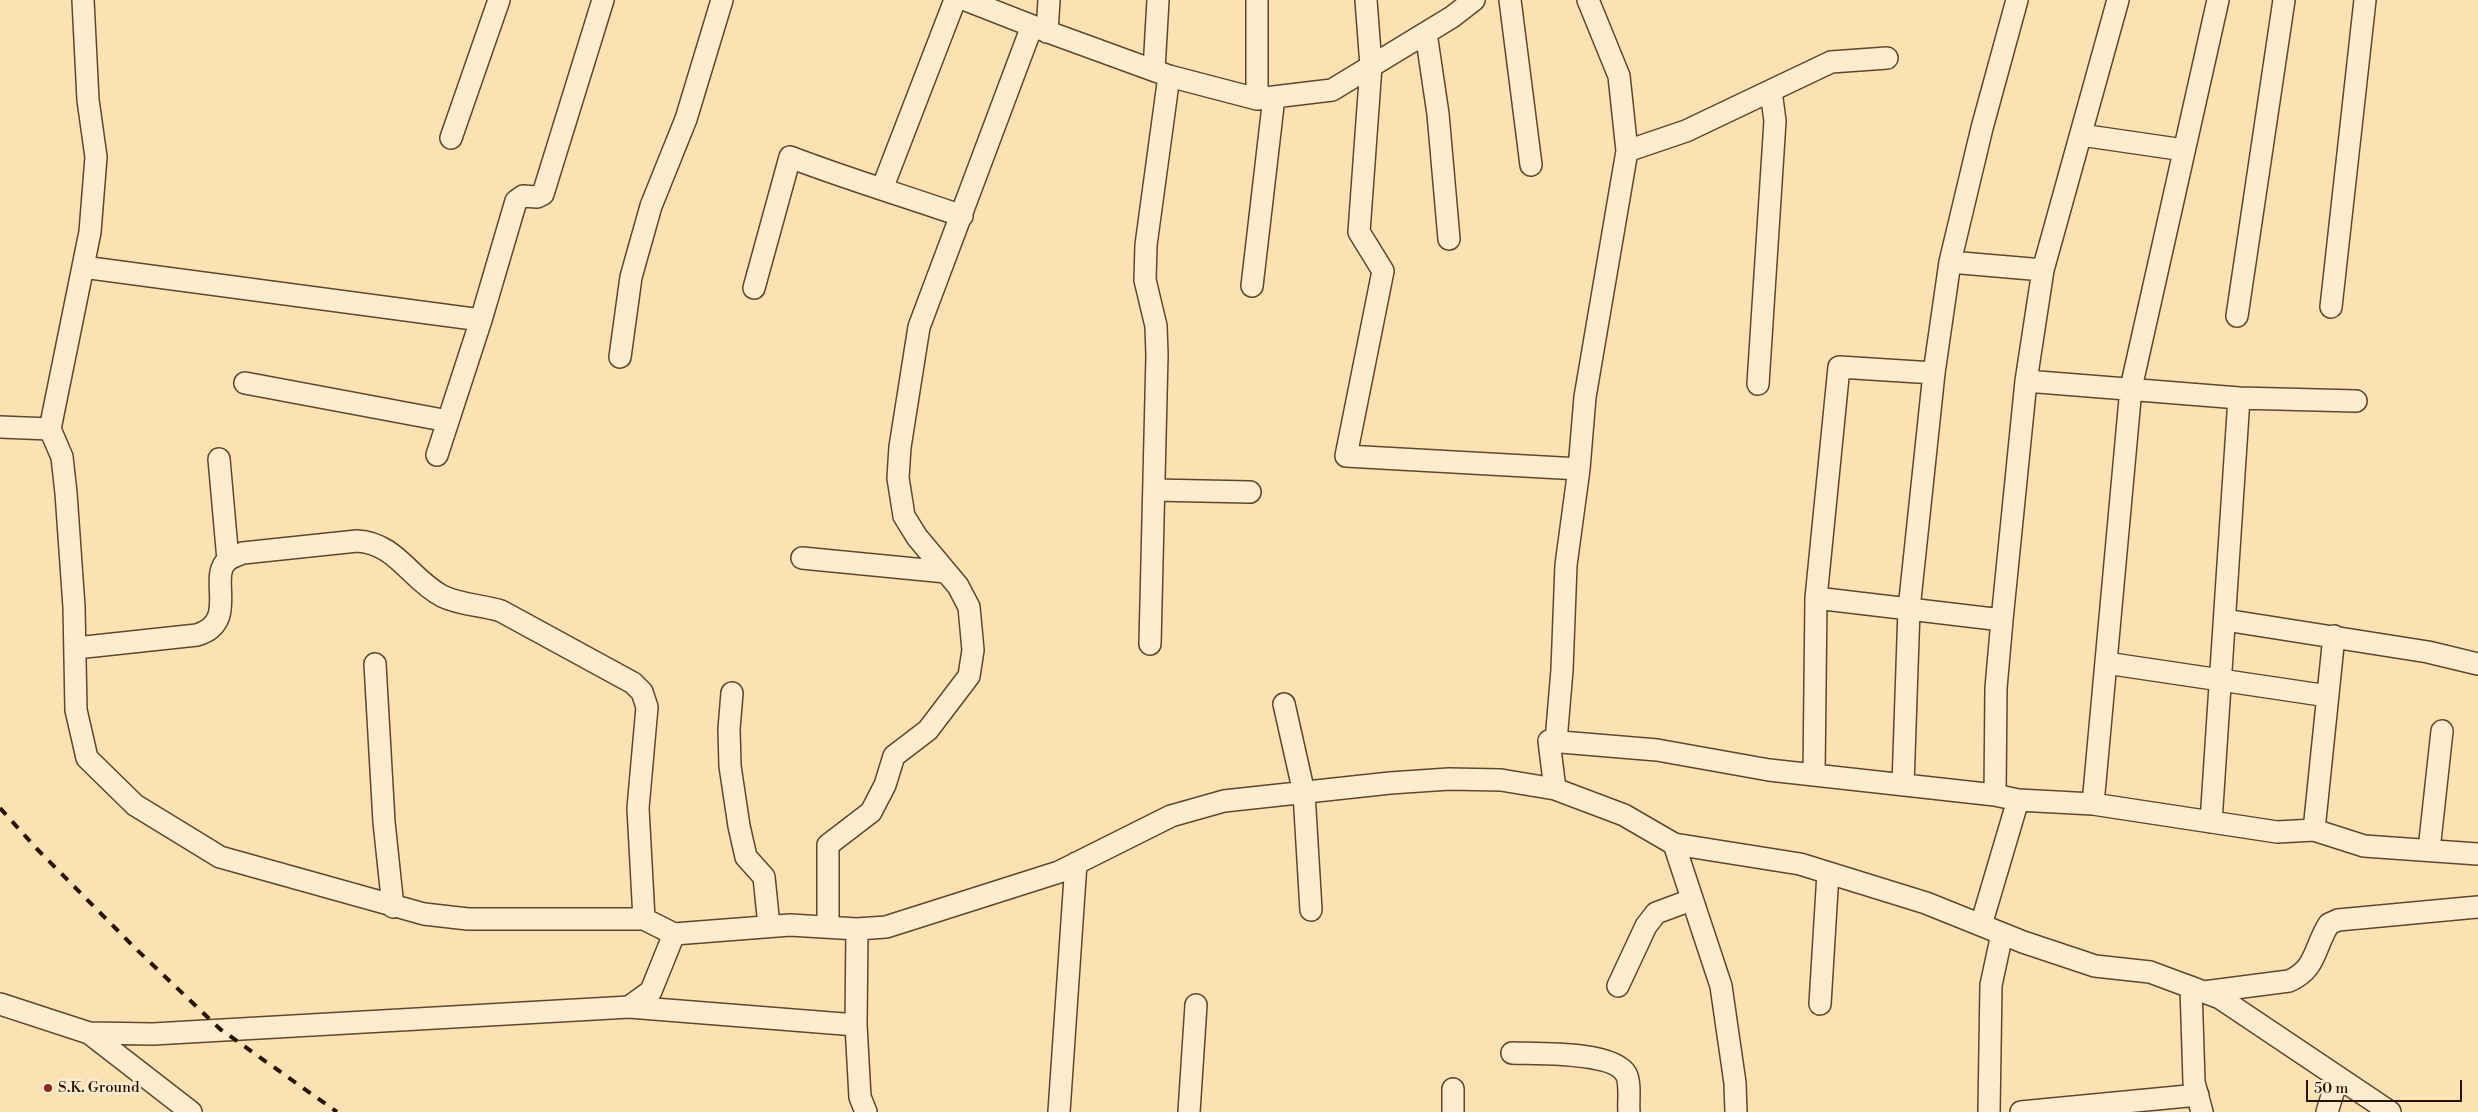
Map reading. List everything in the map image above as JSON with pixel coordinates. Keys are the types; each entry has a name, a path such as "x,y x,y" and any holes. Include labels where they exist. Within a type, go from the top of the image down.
{"street":[{"path":"83,0 88,100 96,157 90,232 50,429 62,457 66,493 76,648 76,710 87,758 135,805 220,857 424,914 468,919 644,919 674,934 769,926 857,929 886,927 1059,872 1171,816 1224,801 1449,778 1502,780 1555,789 1624,815 1674,844 1800,864 1926,903 2002,934 2095,966 2150,972 2220,998 2390,1112"},
{"path":"452,138 499,0"},
{"path":"437,455 481,320 516,201 524,196 537,197 543,194 603,0"},
{"path":"620,357 633,268 651,206 686,120 722,0"},
{"path":"882,189 955,0"},
{"path":"966,0 1039,29 1162,73 1265,98 1332,90 1452,17 1474,0"},
{"path":"828,927 828,845 871,812 885,784 894,756 928,730 969,676 974,650 969,607 958,586 917,537 904,516 898,478 900,447 919,327 1049,0"},
{"path":"1150,644 1157,355 1156,326 1145,280 1146,245 1162,73 1158,0"},
{"path":"1252,286 1265,98 1256,0"},
{"path":"1366,0 1372,66 1359,232 1383,271 1346,456 1579,469"},
{"path":"1510,0 1532,165"},
{"path":"1556,741 1562,670 1566,565 1579,469 1585,397 1627,151 1619,76 1588,0"},
{"path":"1904,785 1909,609 1934,372 1950,262 1982,128 2017,0"},
{"path":"1995,795 1996,688 2002,620 2026,381 2043,270 2118,0"},
{"path":"2093,804 2130,388 2218,0"},
{"path":"2237,316 2284,0"},
{"path":"2331,307 2365,0"},
{"path":"1426,33 1438,114 1449,239"},
{"path":"1627,151 1686,131 1831,62 1887,58"},
{"path":"1758,384 1775,121 1771,91"},
{"path":"2080,135 2184,150"},
{"path":"754,288 790,157 855,182 882,189 962,216"},
{"path":"1950,262 2043,270"},
{"path":"83,267 481,320"},
{"path":"1814,775 1816,598 1839,367 1934,372"},
{"path":"2026,381 2239,398 2356,401"},
{"path":"245,383 448,421"},
{"path":"2211,822 2239,398"},
{"path":"0,427 50,429"},
{"path":"76,648 197,635 209,632 218,622 223,569 228,560 219,459"},
{"path":"1154,490 1250,492"},
{"path":"228,560 243,553 356,541 371,542 385,548 440,595 452,601 488,606 502,611 633,683 642,692 648,706 638,808 644,919"},
{"path":"802,558 946,572"},
{"path":"1816,598 2002,620"},
{"path":"2225,620 2428,652 2478,664"},
{"path":"2314,830 2334,636"},
{"path":"375,664 384,822 393,906"},
{"path":"2106,664 2328,696"},
{"path":"732,693 729,729 730,766 738,817 746,857 764,877 769,926"},
{"path":"1284,704 1304,793 1311,910"},
{"path":"2429,850 2442,731"},
{"path":"1555,789 1549,741 1657,750 1770,770 1995,795 2018,800 2093,804 2277,832 2314,830 2364,846 2478,854"},
{"path":"1981,925 2018,800"},
{"path":"1674,844 1721,986 1735,1083 1736,1112"},
{"path":"1058,1112 1076,863"},
{"path":"1820,1004 1828,873"},
{"path":"1618,986 1646,926 1656,913 1692,900"},
{"path":"2197,990 2289,981 2298,977 2306,972 2329,924 2338,920 2478,908"},
{"path":"857,929 856,1025 860,1097 866,1112"},
{"path":"629,1007 651,991 674,934"},
{"path":"1989,1112 1992,985 2002,934"},
{"path":"2021,1112 2200,1104 2194,1082 2197,990"},
{"path":"0,1004 89,1034 153,1034 629,1007 856,1025"},
{"path":"1188,1112 1196,1005"},
{"path":"89,1034 191,1112"},
{"path":"1512,1053 1577,1056 1603,1060 1621,1067 1628,1076 1629,1112"},
{"path":"2327,1112 2338,1077"},
{"path":"1453,1089 1453,1112"}],"railway":[{"path":"0,808 37,849 135,948 220,1029 337,1112"}],"place":[{"name":"S.K. Ground","path":"48,1088"}]}
